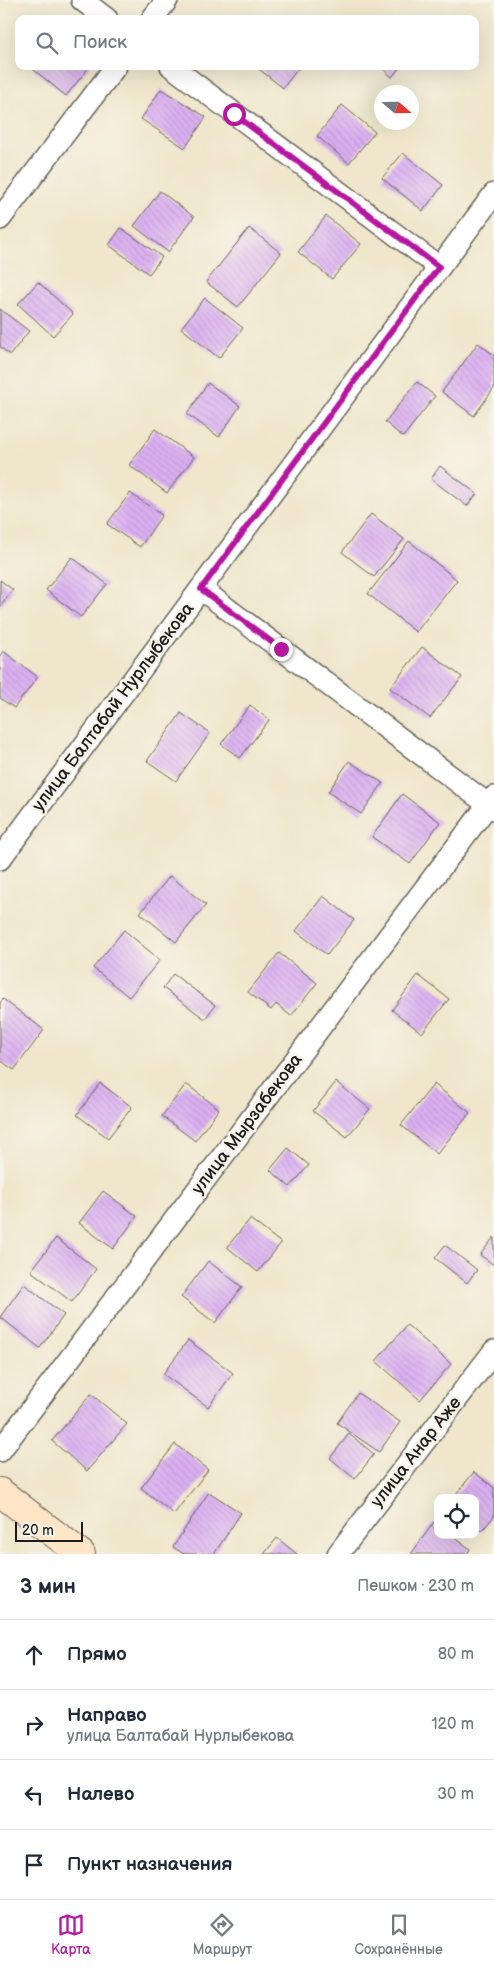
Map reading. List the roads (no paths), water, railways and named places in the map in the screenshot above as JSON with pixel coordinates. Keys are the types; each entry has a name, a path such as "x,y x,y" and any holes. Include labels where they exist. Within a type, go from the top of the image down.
{"main road":[{"path":"0,1492 81,1554"}],"street":[{"path":"82,0 102,15"},
{"path":"155,15 167,0"},
{"path":"0,219 113,70"},
{"path":"176,70 439,267"},
{"name":"улица Балтабай Нурлыбекова","path":"0,859 494,194"},
{"path":"201,589 492,803"},
{"name":"улица Мырзабекова","path":"0,1451 492,803"},
{"name":"улица Анар Аже","path":"338,1554 494,1351"}]}
